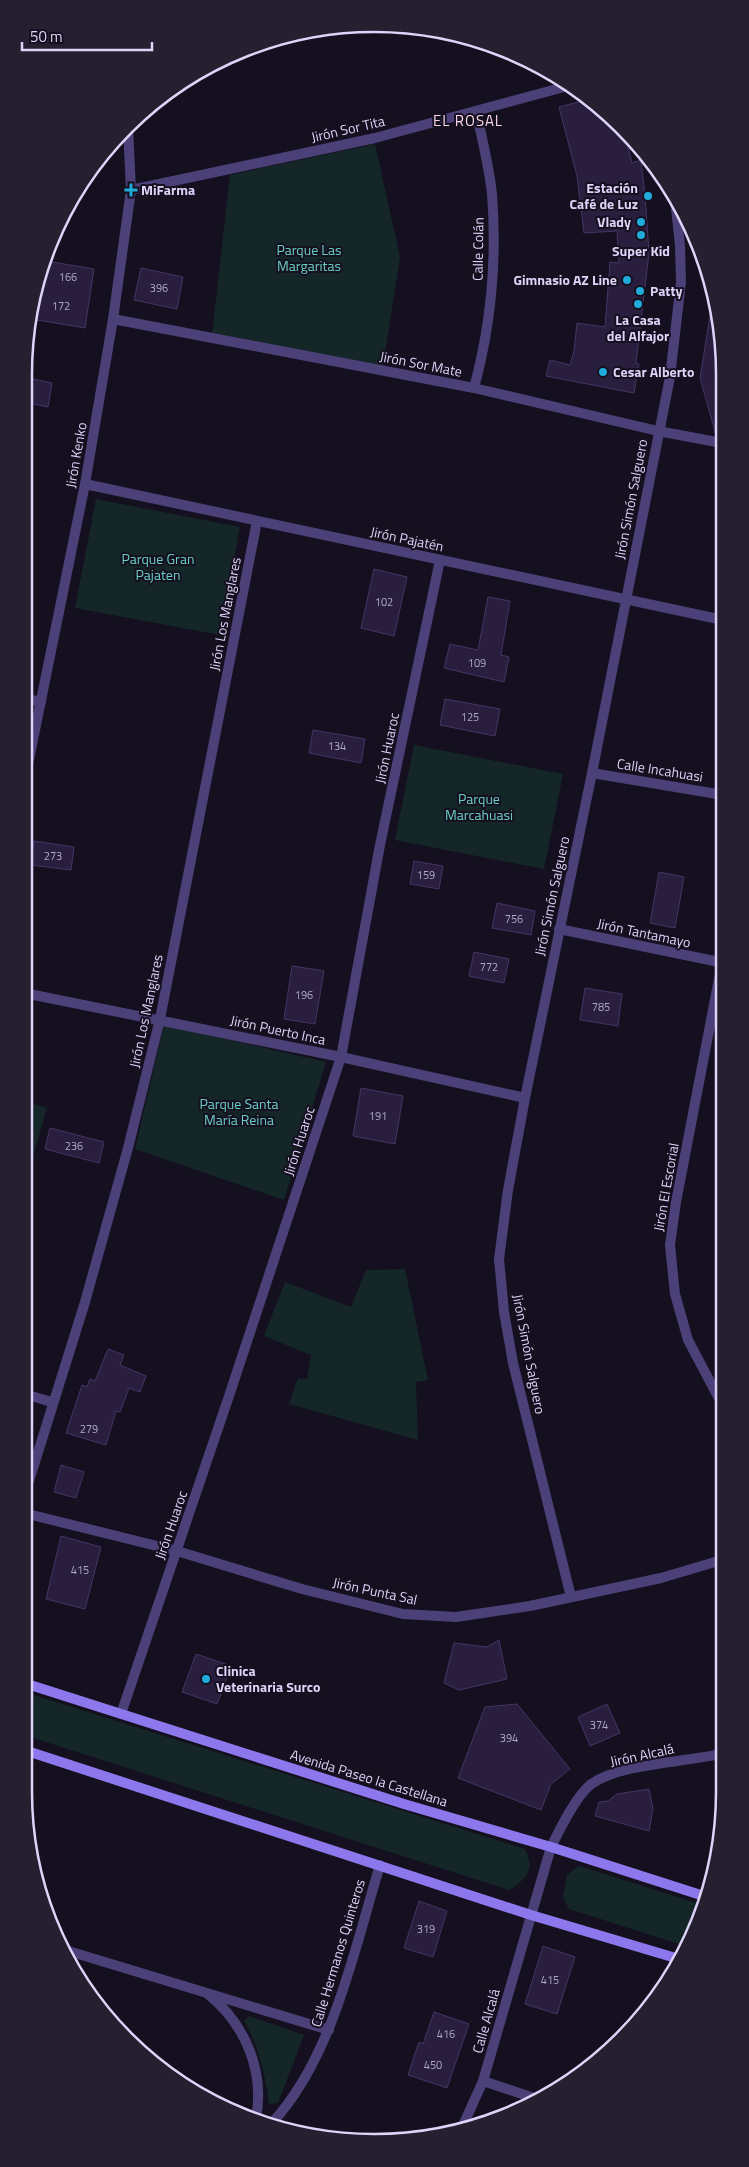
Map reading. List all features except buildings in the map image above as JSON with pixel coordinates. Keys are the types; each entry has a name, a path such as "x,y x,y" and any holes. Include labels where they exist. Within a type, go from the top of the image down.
{"main road":[{"name":"Avenida Paseo la Castellana","path":"32,1686 404,1804 551,1847 700,1895"},
{"path":"32,1753 531,1915 674,1958"}],"street":[{"name":"Jirón Sor Tita","path":"131,190 375,138 561,88"},
{"name":"Calle Colán","path":"474,388 486,334 494,252 492,192 476,111"},
{"name":"Jirón Kenko","path":"32,745 85,484 113,319 131,190 128,138"},
{"name":"Jirón Simón Salguero","path":"571,1597 513,1363 504,1312 499,1259 508,1190 525,1098 592,773 670,377 681,282 677,215"},
{"name":"Jirón Sor Mate","path":"113,319 474,388 658,431 716,442"},
{"name":"Jirón Pajatén","path":"85,484 716,619"},
{"name":"Jirón Los Manglares","path":"32,1470 85,1302 128,1148 160,1019 258,521"},
{"name":"Jirón Huaroc","path":"121,1714 341,1057 380,845 440,560"},
{"path":"32,700 41,702"},
{"name":"Calle Incahuasi","path":"592,773 716,794"},
{"name":"Jirón Tantamayo","path":"559,929 716,962"},
{"name":"Jirón El Escorial","path":"716,994 676,1202 670,1245 675,1294 688,1340 716,1393"},
{"name":"Jirón Puerto Inca","path":"32,995 160,1019 525,1098"},
{"path":"32,1396 52,1402"},
{"name":"Jirón Punta Sal","path":"32,1515 177,1551 302,1589 403,1614 456,1617 530,1606 661,1578 716,1562"},
{"name":"Jirón Alcalá","path":"531,1915 551,1847 569,1812 590,1786 612,1774 716,1755"},
{"name":"Calle Hermanos Quinteros","path":"275,2119 284,2109 310,2067 329,2030 380,1865"},
{"name":"Calle Alcalá","path":"464,2123 483,2081 531,1915"},
{"path":"72,1952 329,2030"},
{"path":"204,1991 226,2012 247,2043 255,2070 258,2102 257,2113"},
{"path":"483,2081 530,2097"}],"green space":[{"name":"Parque Las Margaritas","path":"375,144 400,257 383,366 212,335 230,175"},
{"name":"Parque Gran Pajaten","path":"96,499 240,527 220,635 75,608"},
{"name":"Parque Marcahuasi","path":"414,745 563,774 544,869 395,840"},
{"name":"Parque Santa María Reina","path":"164,1025 326,1062 284,1200 135,1149"},
{"path":"32,1103 47,1108 32,1160"},
{"path":"405,1269 428,1380 416,1382 418,1440 289,1404 298,1378 307,1379 311,1355 264,1336 285,1282 351,1307 366,1270"},
{"path":"32,1695 525,1849 529,1862 528,1873 509,1890 32,1738"},
{"path":"579,1866 698,1903 681,1945 569,1909 563,1897 567,1875"},
{"path":"249,2016 304,2035 278,2103 269,2104 261,2061 244,2021"}],"place":[{"name":"MiFarma","path":"131,190"},
{"name":"Estación Café de Luz","path":"648,196"},
{"name":"Vlady","path":"641,222"},
{"name":"Super Kid","path":"641,235"},
{"name":"Gimnasio AZ Line","path":"627,280"},
{"name":"Patty","path":"640,291"},
{"name":"La Casa del Alfajor","path":"638,304"},
{"name":"Cesar Alberto","path":"603,372"},
{"name":"Clinica Veterinaria Surco","path":"206,1679"}],"district":[{"name":"EL ROSAL","path":"468,121"}]}
